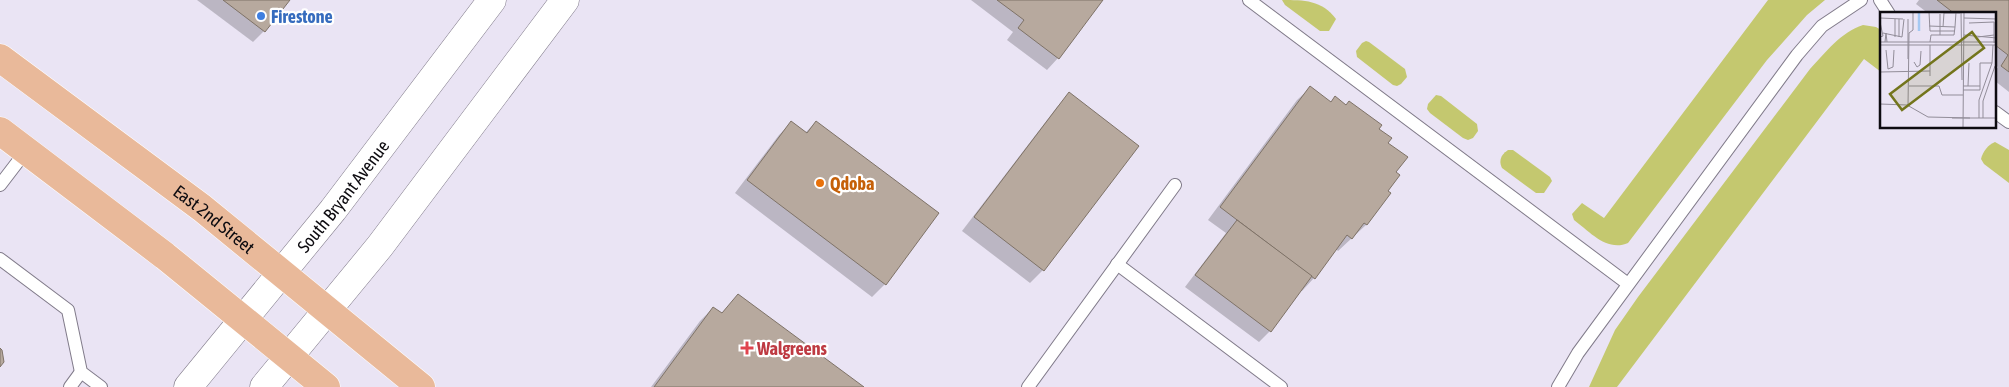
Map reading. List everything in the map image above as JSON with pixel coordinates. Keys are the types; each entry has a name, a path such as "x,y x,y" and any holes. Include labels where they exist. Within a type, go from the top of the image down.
{"main road":[{"name":"South Bryant Avenue","path":"188,387 333,210 492,0"},
{"path":"264,387 386,238 565,0"},
{"name":"East 2nd Street","path":"0,58 202,208 421,387"},
{"path":"0,131 165,256 326,387"}],"lane":[{"path":"1250,0 1628,284"},
{"path":"1558,387 1578,353 1797,55 1822,26 1861,0"},
{"path":"1880,0 1888,12"},
{"path":"1996,113 2009,122"},
{"path":"0,185 26,151"},
{"path":"1028,387 1175,185"},
{"path":"0,259 68,310 81,372 101,387"},
{"path":"1117,264 1281,387"},
{"path":"70,387 81,372"}],"green space":[{"path":"1282,0 1312,2 1325,8 1336,19 1329,31 1320,31 1285,5"},
{"path":"1768,0 1825,0 1807,15 1767,60 1628,243 1613,245 1606,243 1574,220 1572,214 1582,203 1604,218"},
{"path":"1863,25 1880,29 1880,71 1864,59 1617,387 1589,387 1615,330 1638,297 1810,69 1828,49 1855,28"},
{"path":"1366,41 1405,69 1407,77 1401,84 1393,85 1357,57 1356,51"},
{"path":"1436,95 1441,96 1477,124 1478,131 1473,138 1468,140 1463,138 1430,113 1427,109 1428,104"},
{"path":"1995,142 2009,150 2009,183 1984,164 1981,159 1986,149"},
{"path":"1508,150 1513,150 1550,177 1552,181 1544,193 1536,193 1502,168 1501,158"}],"building":[{"name":"Firestone","path":"223,0 290,0 265,32"},
{"path":"997,0 1103,0 1059,59 1018,28 1024,20"},
{"path":"1937,0 2009,0 2009,72 2001,66 2008,55 1996,46 1996,12 1952,12"},
{"path":"1310,86 1331,102 1335,96 1346,105 1349,101 1382,125 1379,129 1392,138 1388,143 1408,157 1396,172 1400,175 1388,191 1391,193 1367,225 1364,223 1352,239 1347,235 1315,279 1220,207"},
{"path":"1069,92 1139,146 1044,271 974,217"},
{"path":"791,121 807,133 816,121 939,213 886,285 747,180"},
{"path":"1237,220 1312,276 1271,332 1195,275"},
{"name":"Walgreens","path":"738,294 864,387 654,387 713,307 722,313"},
{"path":"0,348 4,362 0,367"}],"place":[{"name":"Firestone","path":"261,16"},
{"name":"Qdoba","path":"820,183"},
{"name":"Walgreens","path":"747,348"}]}
